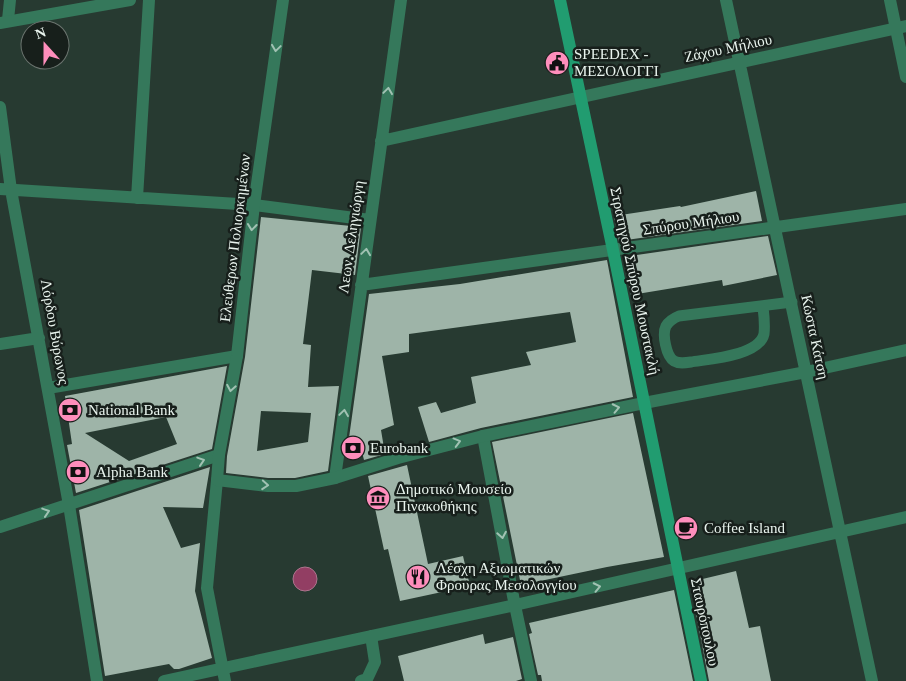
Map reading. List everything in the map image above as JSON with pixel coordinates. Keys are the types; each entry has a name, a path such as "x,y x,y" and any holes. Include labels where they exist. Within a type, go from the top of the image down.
{"main road":[{"name":"Στρατηγού Σπύρου Μουστακλή","path":"560,0 678,570"},
{"name":"Σταυρόπουλου","path":"678,570 701,681"}],"street":[{"path":"10,0 4,22 130,0"},
{"path":"137,198 149,0"},
{"name":"Ελεύθερων Πολιορκημένων","path":"225,681 207,588 219,455 237,356 254,205 283,0"},
{"name":"Λεων. Δεληγιώργη","path":"335,478 401,0"},
{"name":"Κώστα Κάτση","path":"726,0 872,681"},
{"path":"890,0 901,27 906,77"},
{"name":"Ζάχου Μήλιου","path":"381,141 901,27"},
{"name":"Λόρδου Βύρωνος","path":"0,107 6,190 39,338 69,505 97,681"},
{"path":"6,190 254,205 370,220"},
{"name":"Σπύρου Μήλιου","path":"361,285 906,209"},
{"path":"0,344 39,338"},
{"path":"217,480 268,486 296,486 335,478 398,458 483,436 644,402 806,372 906,350"},
{"path":"48,388 237,356"},
{"path":"483,436 531,681"},
{"path":"0,527 219,455"},
{"path":"164,681 678,570 906,517"},
{"path":"361,681 367,679 375,662 371,636"}],"lane":[{"path":"763,306 764,335 760,343 754,348 744,352 682,363 674,361 670,357 664,335 666,327 679,316 792,302"}],"shaded area":[{"path":"305,567 314,570 317,579 314,588 305,591 296,588 293,579 296,570"}],"building":[{"path":"756,191 762,221 619,241 614,216 681,207"},
{"path":"261,217 361,227 355,275 312,270 303,344 311,345 308,387 339,386 328,471 295,478 268,478 226,473 227,456 245,357","holes":["261,411 311,413 308,442 257,451"]},
{"path":"768,236 777,275 723,286 722,280 631,295 623,257"},
{"path":"607,260 633,397 481,428 429,442 418,407 436,402 441,413 476,403 471,377 531,365 526,352 576,342 570,312 409,334 409,352 382,356 394,425 381,430 385,454 364,460 363,456 348,445 369,294 460,284"},
{"path":"227,366 212,449 76,493 67,445 72,444 65,396","holes":["166,417 177,444 129,461 85,433"]},
{"path":"633,413 664,557 521,585 492,442"},
{"path":"407,465 428,564 463,556 470,586 400,601 388,549 384,550 368,476"},
{"path":"210,467 203,508 163,507 181,548 200,543 195,591 212,658 179,669 174,669 169,664 105,676 79,510"},
{"path":"736,571 749,628 760,626 771,681 709,681 690,582"},
{"path":"674,590 693,681 542,681 541,675 538,675 529,634 532,633 529,623"},
{"path":"483,634 485,644 513,637 522,679 516,681 404,681 398,656"}],"place":[{"name":"SPEEDEX - ΜΕΣΟΛΟΓΓΙ","path":"557,63"},
{"name":"National Bank","path":"70,410"},
{"name":"Eurobank","path":"353,448"},
{"name":"Alpha Bank","path":"78,472"},
{"name":"Δημοτικό Μουσείο Πινακοθήκης","path":"378,498"},
{"name":"Coffee Island","path":"686,528"},
{"name":"Λέσχη Αξιωματικών Φρουρας Μεσολογγίου","path":"418,577"}]}
